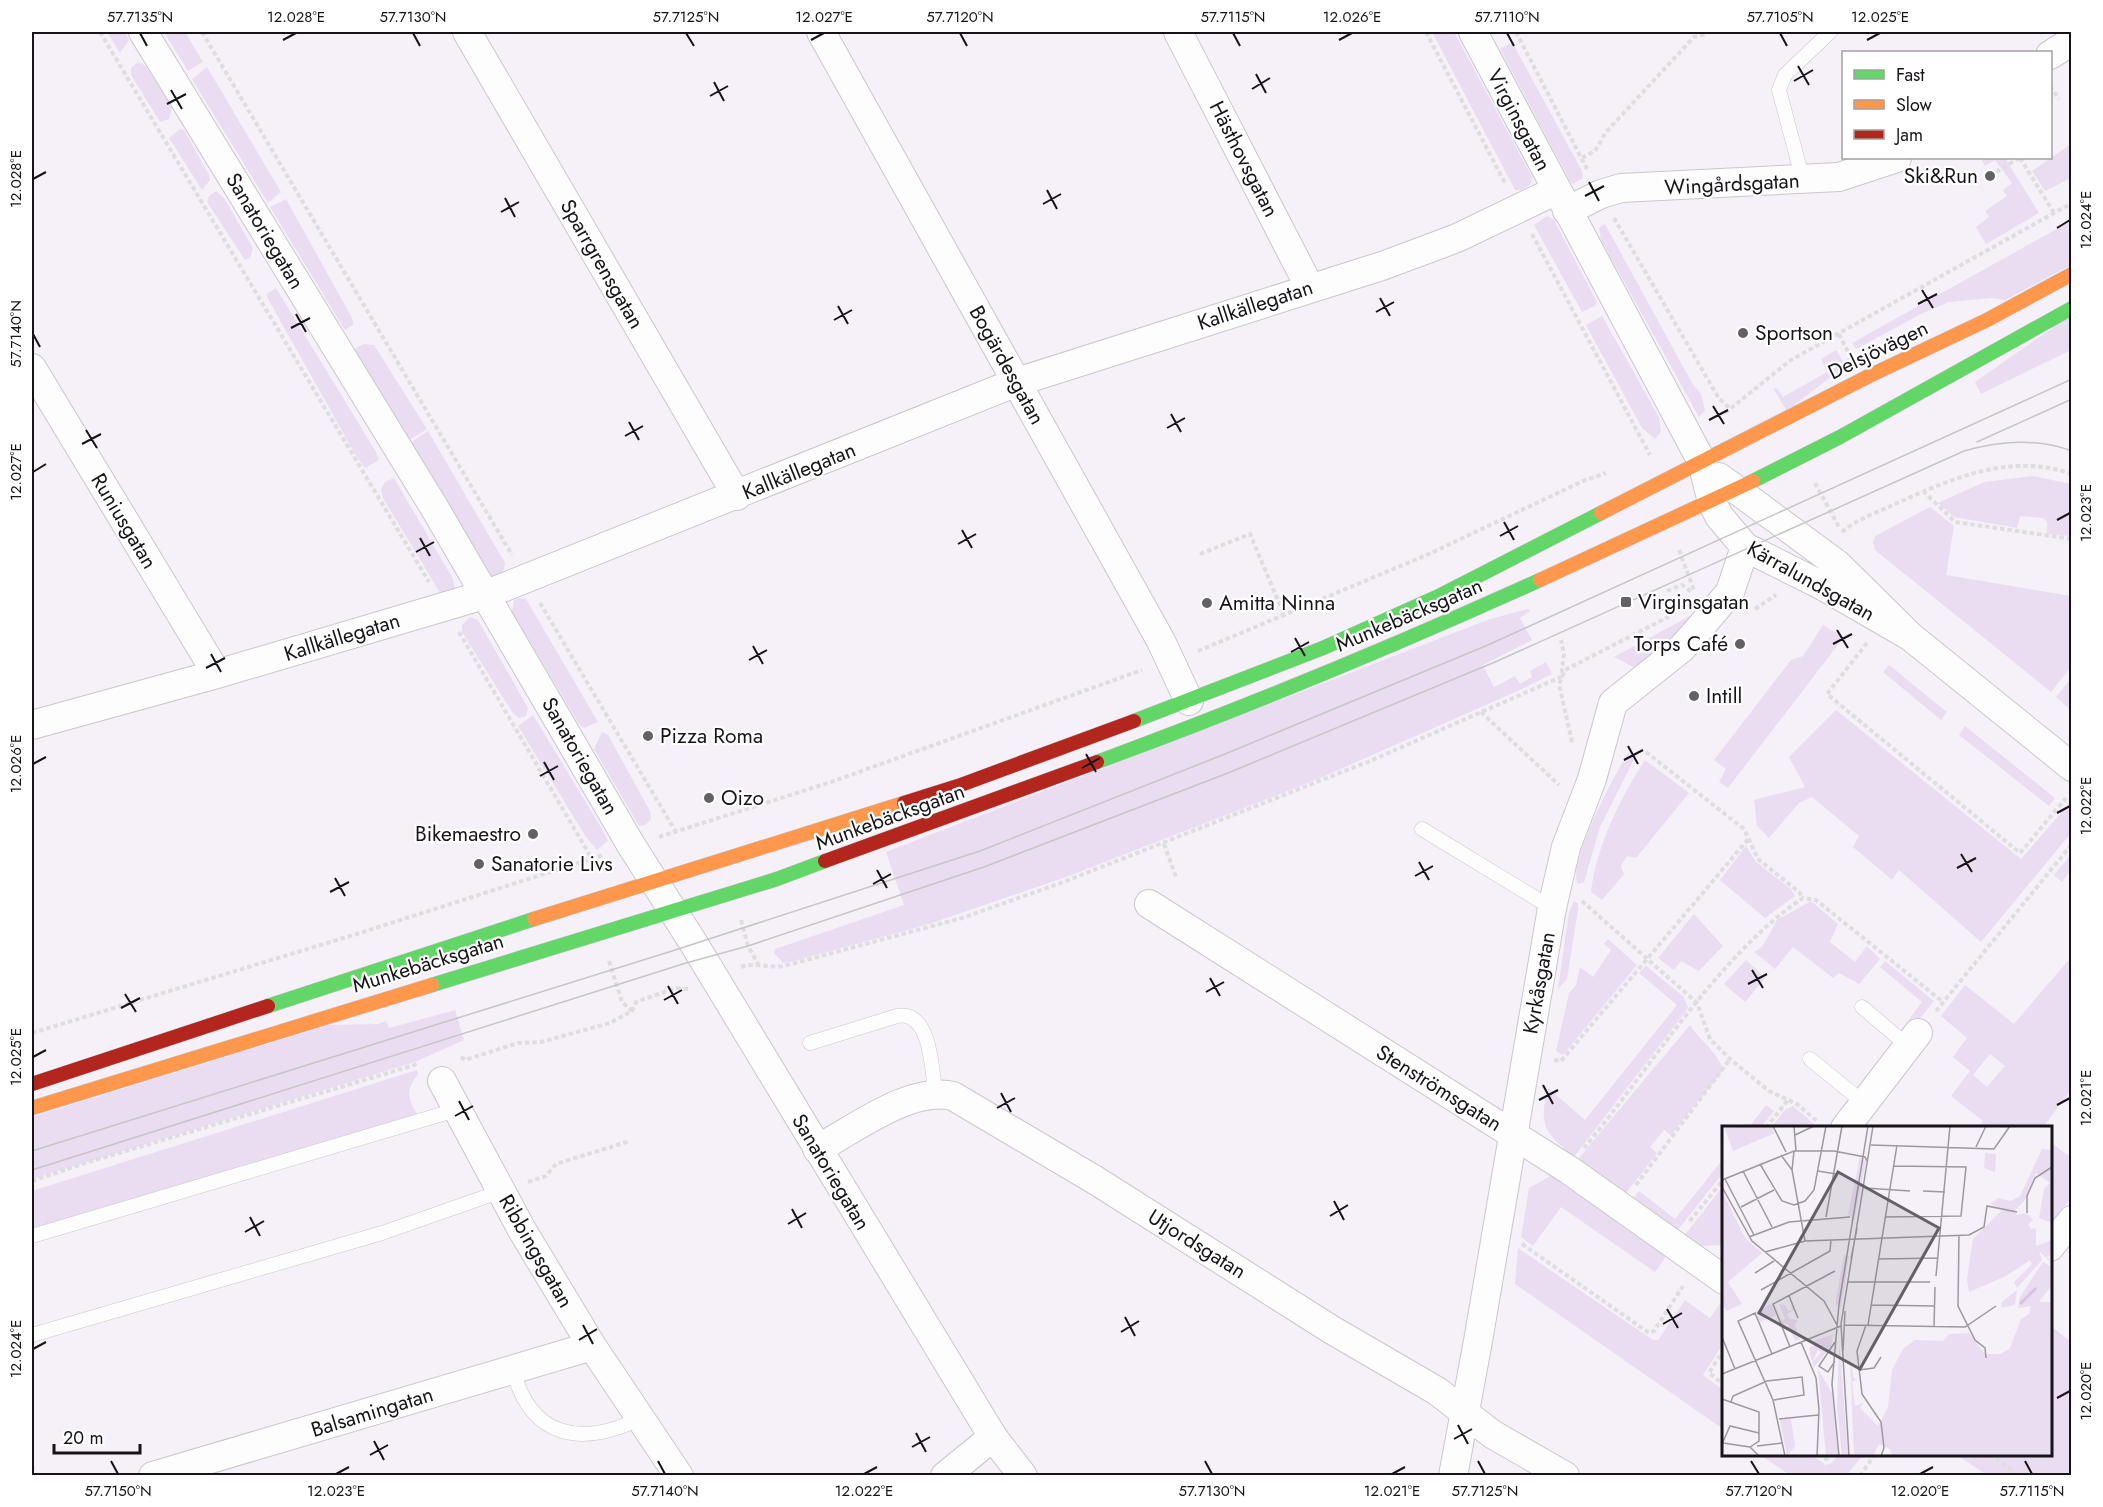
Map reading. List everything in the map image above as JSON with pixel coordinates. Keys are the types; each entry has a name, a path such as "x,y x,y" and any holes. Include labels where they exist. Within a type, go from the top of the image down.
{"street":[{"name":"Sanatoriegatan","path":"143,32 486,594 631,845 716,980 993,1437 1023,1476"},
{"name":"Sparrgrensgatan","path":"467,32 737,496"},
{"name":"Bogärdesgatan","path":"821,32 1172,661 1189,701"},
{"name":"Hästhovsgatan","path":"1178,32 1310,288"},
{"name":"Virginsgatan","path":"1473,32 1702,462"},
{"path":"2052,54 2072,41"},
{"name":"Wingårdsgatan","path":"1562,201 1621,188 1839,177 1895,159"},
{"name":"Kallkällegatan","path":"32,725 217,674 486,594 737,496 1017,382 1382,266 1457,238 1519,209 1562,201"},
{"name":"Delsjövägen","path":"1702,462 1869,376 1987,320 2072,274"},
{"path":"1724,496 1919,394 2072,308"},
{"name":"Runiusgatan","path":"32,368 217,674"},
{"name":"Kärralundsgatan","path":"1702,462 1724,496 1731,534 1745,547 1821,585 1911,637"},
{"name":"Munkebäcksgatan","path":"32,1084 653,881 958,786 1189,701 1323,648 1439,596 1702,462"},
{"name":"Kärralundsgatan","path":"1770,516 1773,472"},
{"name":"Kärralundsgatan","path":"1724,496 1770,516 1837,564 1911,637 2072,767"},
{"name":"Munkebäcksgatan","path":"32,1108 396,994 673,912 840,858 1213,720 1423,633 1724,496"},
{"name":"Kyrkåsgatan","path":"1453,1476 1554,898 1566,847 1592,779 1613,703 1682,648 1698,630 1730,592 1745,547"},
{"name":"Stenströmsgatan","path":"1149,904 1569,1170 1717,1274"},
{"path":"1847,1126 1913,1039"},
{"name":"Ribbingsgatan","path":"434,1072 459,1109 502,1191 592,1346 679,1476"},
{"path":"817,1149 912,1098 935,1093"},
{"name":"Utjordsgatan","path":"935,1093 953,1096 1095,1180 1332,1330 1437,1391 1492,1434 1564,1476"},
{"path":"2052,1244 2072,1221"},
{"name":"Balsamingatan","path":"153,1476 592,1346"},
{"path":"945,1476 993,1437"}],"lane":[{"path":"1803,180 1779,90 1785,75 1830,32"},
{"path":"1422,829 1554,898"},
{"path":"1862,1007 1913,1039"},
{"path":"810,1043 907,1014 921,1024 932,1062 935,1093"},
{"path":"1810,1059 1864,1103"},
{"path":"32,1236 459,1109"},
{"path":"32,1335 382,1233 502,1191"},
{"path":"513,1370 525,1404 538,1417 555,1428 594,1434 624,1426 641,1418"}],"path":[{"path":"100,32 592,859"},
{"path":"203,32 676,832"},
{"path":"1426,32 1650,455"},
{"path":"1516,32 1601,194 1718,397 1730,409"},
{"path":"1582,158 1595,151 1606,132 1694,37 1706,34"},
{"path":"2052,89 2059,99"},
{"path":"1990,176 2017,159"},
{"path":"2020,159 2055,213"},
{"path":"1757,385 1791,360 2072,203"},
{"path":"1839,334 1850,357"},
{"path":"1842,531 1923,491 1994,467 2042,465 2072,474"},
{"path":"32,1033 360,933 831,782 1172,661 1285,616 1429,554 1583,481 1616,470"},
{"path":"1818,489 1834,518"},
{"path":"1923,491 1955,522 2072,539"},
{"path":"1200,554 1250,534 1285,616"},
{"path":"1667,591 1682,585 1695,594"},
{"path":"459,1056 465,1060 518,1043 541,1042 610,1023 632,1011 636,1002 676,988 692,990 748,964 784,966 962,918 1164,844 1361,765 1561,677 1564,654 1561,640"},
{"path":"1869,640 1827,694 2020,853 2066,798"},
{"path":"1481,712 1560,786"},
{"path":"1646,752 1744,829 1750,837 1758,859 1799,892 1803,898"},
{"path":"1547,1060 1561,1061 1750,837"},
{"path":"1164,844 1176,877"},
{"path":"1913,1039 2072,844"},
{"path":"1554,898 1584,902 1697,1003 1710,1039 1730,1059 1770,1091 1788,1100 1822,1126"},
{"path":"1582,1151 1697,1003 1761,931 1777,916 1803,898 1816,900 1943,1002"},
{"path":"1633,1188 1730,1059"},
{"path":"32,1181 82,1164 434,1072"},
{"path":"1768,1126 1788,1100"},
{"path":"502,1191 546,1176 556,1164 630,1141"},
{"path":"1686,1225 1722,1181"},
{"path":"1514,1239 1649,1333 1717,1274"},
{"path":"1722,1352 1708,1373 1722,1384"},
{"path":"1860,1476 1874,1456"},
{"path":"1992,1456 2019,1476"},
{"path":"1998,1460 2000,1456"},
{"path":"32,1466 34,1476"}],"shaded area":[{"path":"107,32 125,32 129,40 120,53"},
{"path":"164,32 185,32 203,62 188,71"},
{"path":"1432,32 1454,32 1532,177 1531,184 1522,190 1515,190"},
{"path":"1512,42 1582,171 1583,178 1573,184 1500,49"},
{"path":"138,62 146,66 172,108 169,119 160,122 131,75 131,68"},
{"path":"207,67 281,192 268,203 192,79"},
{"path":"180,129 184,130 209,175 210,180 202,190 169,138"},
{"path":"2071,144 2071,178 2045,191 2032,171"},
{"path":"2006,159 2039,213 1986,244 1976,227 1989,217 1985,211 2007,196 2003,190 2012,183 1995,160 1985,166 1982,160"},
{"path":"216,191 224,198 253,248 250,258 245,260 207,202 209,196"},
{"path":"286,199 351,316 354,324 345,330 270,207"},
{"path":"1547,216 1554,220 1597,302 1595,306 1582,312 1534,225"},
{"path":"2071,221 2071,265 2005,300 1991,298 1949,302 1921,314 1856,349 1852,343"},
{"path":"1605,224 1692,383 1701,394 1705,410 1699,417 1601,240 1599,228"},
{"path":"276,288 376,452 379,460 365,468 267,297 267,294"},
{"path":"2071,315 2071,350 1981,394 1975,382"},
{"path":"1602,316 1659,417 1661,432 1655,439 1642,428 1586,325"},
{"path":"364,344 374,345 427,429 408,441 353,349"},
{"path":"1836,350 1843,361 1849,358 1852,362 1786,410 1773,388 1778,389 1783,397 1827,372 1821,359"},
{"path":"428,431 505,563 502,573 496,577 488,575 410,443"},
{"path":"2033,476 2071,484 2071,536 2047,534 2047,522 2043,518 2020,516 2017,528 1954,517 1938,503 1984,482"},
{"path":"394,478 453,579 455,590 442,596 383,498 381,489 385,482"},
{"path":"1930,507 1954,526 1946,575 2071,596 2071,667 2051,692 1875,550 1873,542 1875,536"},
{"path":"526,599 598,722 584,728 579,724 512,612 514,600"},
{"path":"1528,609 1530,611 1520,618 1532,640 1483,665 1494,687 1515,676 1520,684 1532,677 1530,671 1546,662 1552,674 1520,690 1318,779 1069,876 926,925 790,962 783,963 774,953 775,949 904,905 886,852 1490,619"},
{"path":"1697,612 1698,615 1637,669 1614,657"},
{"path":"470,617 478,620 528,708 526,716 519,718 512,712 462,632 462,625"},
{"path":"1823,625 1844,637 1728,788 1719,782 1726,769 1714,760 1791,660 1803,656"},
{"path":"1889,665 1947,712 1941,720 1883,672"},
{"path":"2071,678 2071,710 2056,697"},
{"path":"1836,710 2021,859 2066,807 2071,812 2071,833 1981,942 1899,870 1892,880 1853,847 1859,836 1812,797 1799,803 1769,838 1757,826 1754,800 1805,787 1789,757"},
{"path":"533,715 608,841 597,850 586,837 518,726"},
{"path":"1965,726 2055,798 2049,806 1959,735"},
{"path":"602,732 608,735 650,811 651,819 645,825 639,826 594,749"},
{"path":"1628,753 1634,759 1600,827 1584,882 1578,884 1576,874 1585,839"},
{"path":"1645,760 1689,793 1636,858 1627,856 1621,866 1624,874 1602,900 1591,892 1598,857 1610,823"},
{"path":"1746,846 1756,862 1791,889 1795,896 1765,918 1720,880"},
{"path":"2071,854 2071,870 2062,882 2054,875"},
{"path":"1574,901 1578,903 1578,910 1567,979 1558,989 1569,912"},
{"path":"1811,901 1838,924 1830,942 1855,962 1867,946 1880,959 1859,984 1839,973 1833,978 1793,947 1775,969 1754,952 1762,947 1777,920"},
{"path":"1694,914 1723,946 1699,971 1681,961 1674,970 1658,958"},
{"path":"1608,939 1637,965 1563,1055 1556,1051 1569,993 1576,985 1580,967 1593,977 1611,950 1604,944"},
{"path":"2071,957 2071,1090 2044,1126 1979,1126 1983,1121 1951,1096 1970,1071 1953,1057 1967,1038 1941,1016 1965,985 2014,1024","holes":["1990,1054 2005,1066 1987,1087 1973,1075"]},
{"path":"1746,960 1765,978 1745,1002 1724,984"},
{"path":"1885,961 1934,1001 1909,1029 1905,1025 1922,1002 1880,967"},
{"path":"1646,966 1684,997 1688,1008 1574,1157 1550,1135 1546,1128 1544,1111 1548,1088 1585,1120 1677,1005 1639,973"},
{"path":"455,1010 464,1040 415,1062 32,1179 32,1117 329,1025 378,1024 386,1021 389,1028"},
{"path":"1690,1025 1713,1052 1723,1070 1671,1135 1664,1130 1650,1147 1657,1153 1626,1193 1578,1159"},
{"path":"417,1070 418,1074 411,1085 409,1094 417,1114 32,1233 32,1191"},
{"path":"1766,1105 1774,1111 1762,1126 1750,1126"},
{"path":"1793,1106 1817,1126 1772,1126 1786,1109"},
{"path":"2052,1143 2072,1158 2071,1198 2052,1223"},
{"path":"1722,1160 1722,1174 1677,1231 1633,1199 1639,1191 1675,1219"},
{"path":"1554,1174 1667,1255 1655,1272 1561,1207 1533,1246 1521,1237 1529,1188"},
{"path":"1722,1187 1722,1245 1700,1246 1684,1236"},
{"path":"1518,1248 1653,1340 1658,1340 1685,1300 1710,1318 1722,1300 1722,1346 1703,1375 1722,1389 1722,1428 1515,1284"},
{"path":"2052,1327 2071,1342 2071,1475 1987,1475 1958,1456 2052,1456"},
{"path":"1762,1456 1813,1456 1826,1465 1832,1463 1837,1456 1862,1456 1846,1476 1790,1475"}],"tram line":[{"path":"32,1151 672,951 980,851 1225,754 1488,645 2072,379"},
{"path":"1977,442 2072,399"},
{"path":"32,1170 686,963 748,946 984,867 1228,773 1495,662 1964,451 2018,442 2045,444 2072,451"}],"traffic: fast":[{"path":"1753,481 1840,437 2072,308"},
{"path":"1134,721 1323,648 1439,596 1601,513"},
{"path":"1097,762 1320,675 1540,580"},
{"path":"432,985 777,879 825,861"},
{"path":"268,1006 534,919"}],"traffic: slow":[{"path":"1601,513 1869,376 1987,320 2072,274"},
{"path":"1540,580 1753,481"},
{"path":"534,919 904,803"},
{"path":"32,1108 432,985"}],"traffic: jam":[{"path":"904,803 958,786 1134,721"},
{"path":"825,861 1097,762"},
{"path":"32,1084 268,1006"}],"place":[{"name":"Ski&Run","path":"1990,176"},
{"name":"Sportson","path":"1743,333"},
{"name":"Virginsgatan","path":"1626,602"},
{"name":"Amitta Ninna","path":"1207,603"},
{"name":"Torps Café","path":"1740,644"},
{"name":"Intill","path":"1694,696"},
{"name":"Pizza Roma","path":"648,736"},
{"name":"Oizo","path":"709,798"},
{"name":"Bikemaestro","path":"533,834"},
{"name":"Sanatorie Livs","path":"479,864"}]}
